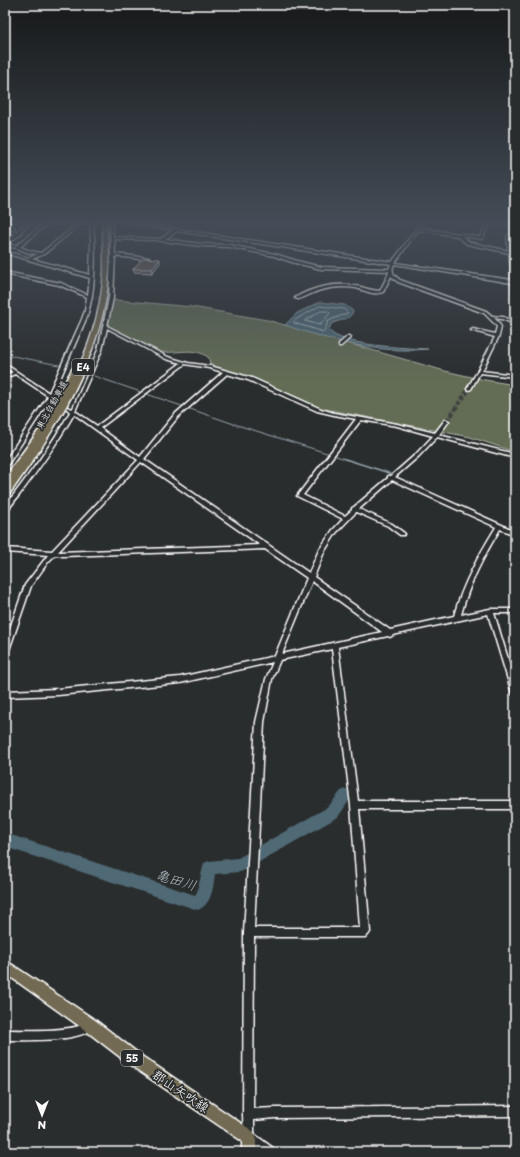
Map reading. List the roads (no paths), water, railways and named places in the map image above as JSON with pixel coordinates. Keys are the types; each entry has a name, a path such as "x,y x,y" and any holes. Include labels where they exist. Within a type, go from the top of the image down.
{"highway":[{"name":"東北自動車道","path":"5,483 39,435 56,407 73,374 94,312 100,275"},
{"name":"東北自動車道","path":"5,494 27,465 74,388 97,326 104,289 105,275"},
{"path":"5,479 14,470"}],"main road":[{"name":"郡山矢吹線","path":"5,966 138,1062 249,1137"},
{"path":"249,1137 249,1152"}],"street":[{"path":"15,275 60,284 90,297"},
{"path":"5,465 52,397 84,319 90,297 92,277 85,275"},
{"path":"5,510 42,461 96,360 105,326 111,275"},
{"path":"297,298 314,290 332,287 350,286 381,292 390,275"},
{"path":"393,275 407,285 485,312 493,317 502,318 515,323"},
{"path":"474,275 514,281 515,291"},
{"path":"469,389 479,372 499,327 493,317"},
{"path":"105,326 167,358 250,379 319,410 359,419 397,425 515,456"},
{"path":"473,330 496,336"},
{"path":"340,345 349,337"},
{"path":"97,428 184,363"},
{"path":"5,364 52,397"},
{"path":"5,377 16,372"},
{"path":"5,653 28,585 54,553 141,459 176,416 226,372"},
{"path":"479,372 515,376"},
{"path":"70,410 265,547 311,577 390,634"},
{"path":"344,518 300,496 359,419"},
{"path":"269,1152 249,1137 248,1115 249,933 260,722 269,679 321,550 330,536 344,518 423,450 447,421"},
{"path":"390,477 515,533"},
{"path":"354,509 390,525 402,534"},
{"path":"457,618 468,580 499,526"},
{"path":"5,550 54,553 265,547"},
{"path":"490,611 515,694"},
{"path":"5,694 58,692 180,680 490,611 515,611"},
{"path":"249,933 365,932 355,805 335,646"},
{"path":"355,805 515,805"},
{"path":"5,1035 65,1033 80,1031 90,1026"},
{"path":"248,1115 275,1113 515,1110"}],"water":[{"path":"320,302 345,305 353,311 347,318 331,324 329,330 335,335 346,340 391,347 428,349 391,350 355,345 285,325 297,313"}],"waterway":[{"path":"5,359 13,356 59,365"},
{"path":"94,376 234,424 330,454"},
{"path":"333,455 345,459"},
{"path":"345,459 386,472 397,478"},
{"name":"亀田川","path":"5,840 198,903 204,895 209,868 240,865 333,812 346,795"}],"tunnel":[{"path":"92,298 106,298"},
{"path":"447,421 469,389"}]}
